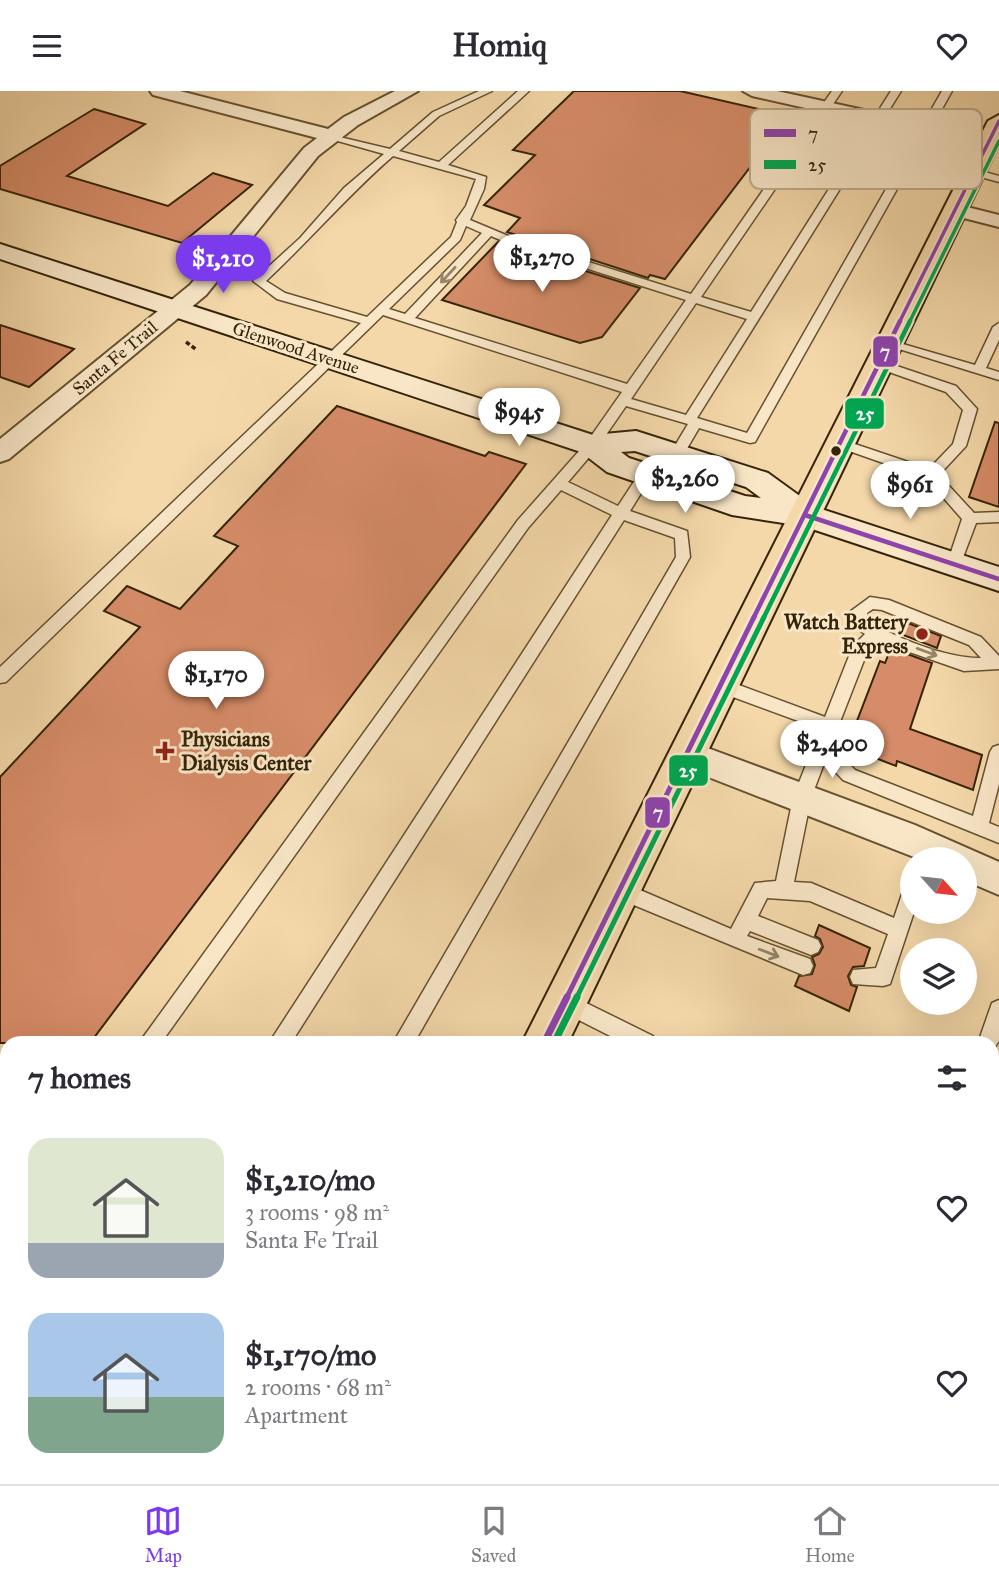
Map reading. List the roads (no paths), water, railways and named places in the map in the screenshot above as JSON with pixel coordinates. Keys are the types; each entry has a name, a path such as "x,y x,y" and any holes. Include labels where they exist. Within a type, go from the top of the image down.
{"main road":[{"path":"982,156 996,129"},
{"path":"547,1036 966,189"}],"street":[{"path":"159,91 331,136"},
{"name":"Santa Fe Trail","path":"0,453 209,279 312,152 351,121 409,91"},
{"path":"752,91 835,109"},
{"path":"955,210 999,221"},
{"name":"Glenwood Avenue","path":"0,251 592,445 618,465 743,507 805,515 999,579"},
{"name":"Glenwood Avenue","path":"592,445 636,441 757,480 805,515"},
{"path":"686,754 802,798 916,847"},
{"path":"977,869 999,879"}],"lane":[{"path":"371,322 281,296 259,281 304,240 348,190 436,114 486,91"},
{"path":"442,165 524,91"},
{"path":"826,107 837,91"},
{"path":"884,109 895,91"},
{"path":"937,109 947,91"},
{"path":"0,677 456,238 461,220 483,180 477,174 331,136"},
{"path":"982,174 999,179"},
{"path":"154,1036 523,524 561,484 592,445 769,189"},
{"path":"677,454 753,317 834,189"},
{"path":"383,311 750,439 892,189"},
{"path":"461,220 489,232 692,300 753,317"},
{"path":"407,319 489,232"},
{"path":"979,370 999,327"},
{"path":"884,354 979,370 999,376"},
{"path":"884,354 951,389 970,409 959,446 930,475"},
{"path":"840,443 930,475 970,518 999,517"},
{"path":"284,1036 646,474"},
{"path":"407,1036 683,558 682,535 621,513 561,484"},
{"path":"954,564 970,518"},
{"path":"870,603 884,604 975,641 997,662 964,665 876,634 860,623 859,611 870,603"},
{"path":"783,890 802,798 861,646 876,634"},
{"path":"720,685 830,726"},
{"path":"822,747 849,775 999,835"},
{"path":"979,826 999,752"},
{"path":"619,890 803,966"},
{"path":"735,940 762,890 811,891 899,929"},
{"path":"746,920 811,946"},
{"path":"860,977 883,977 901,924"},
{"path":"564,1002 632,1036"},
{"path":"990,1036 999,1010"}],"place":[{"name":"Watch Battery Express","path":"922,634"},
{"name":"Physicians Dialysis Center","path":"165,751"}]}
